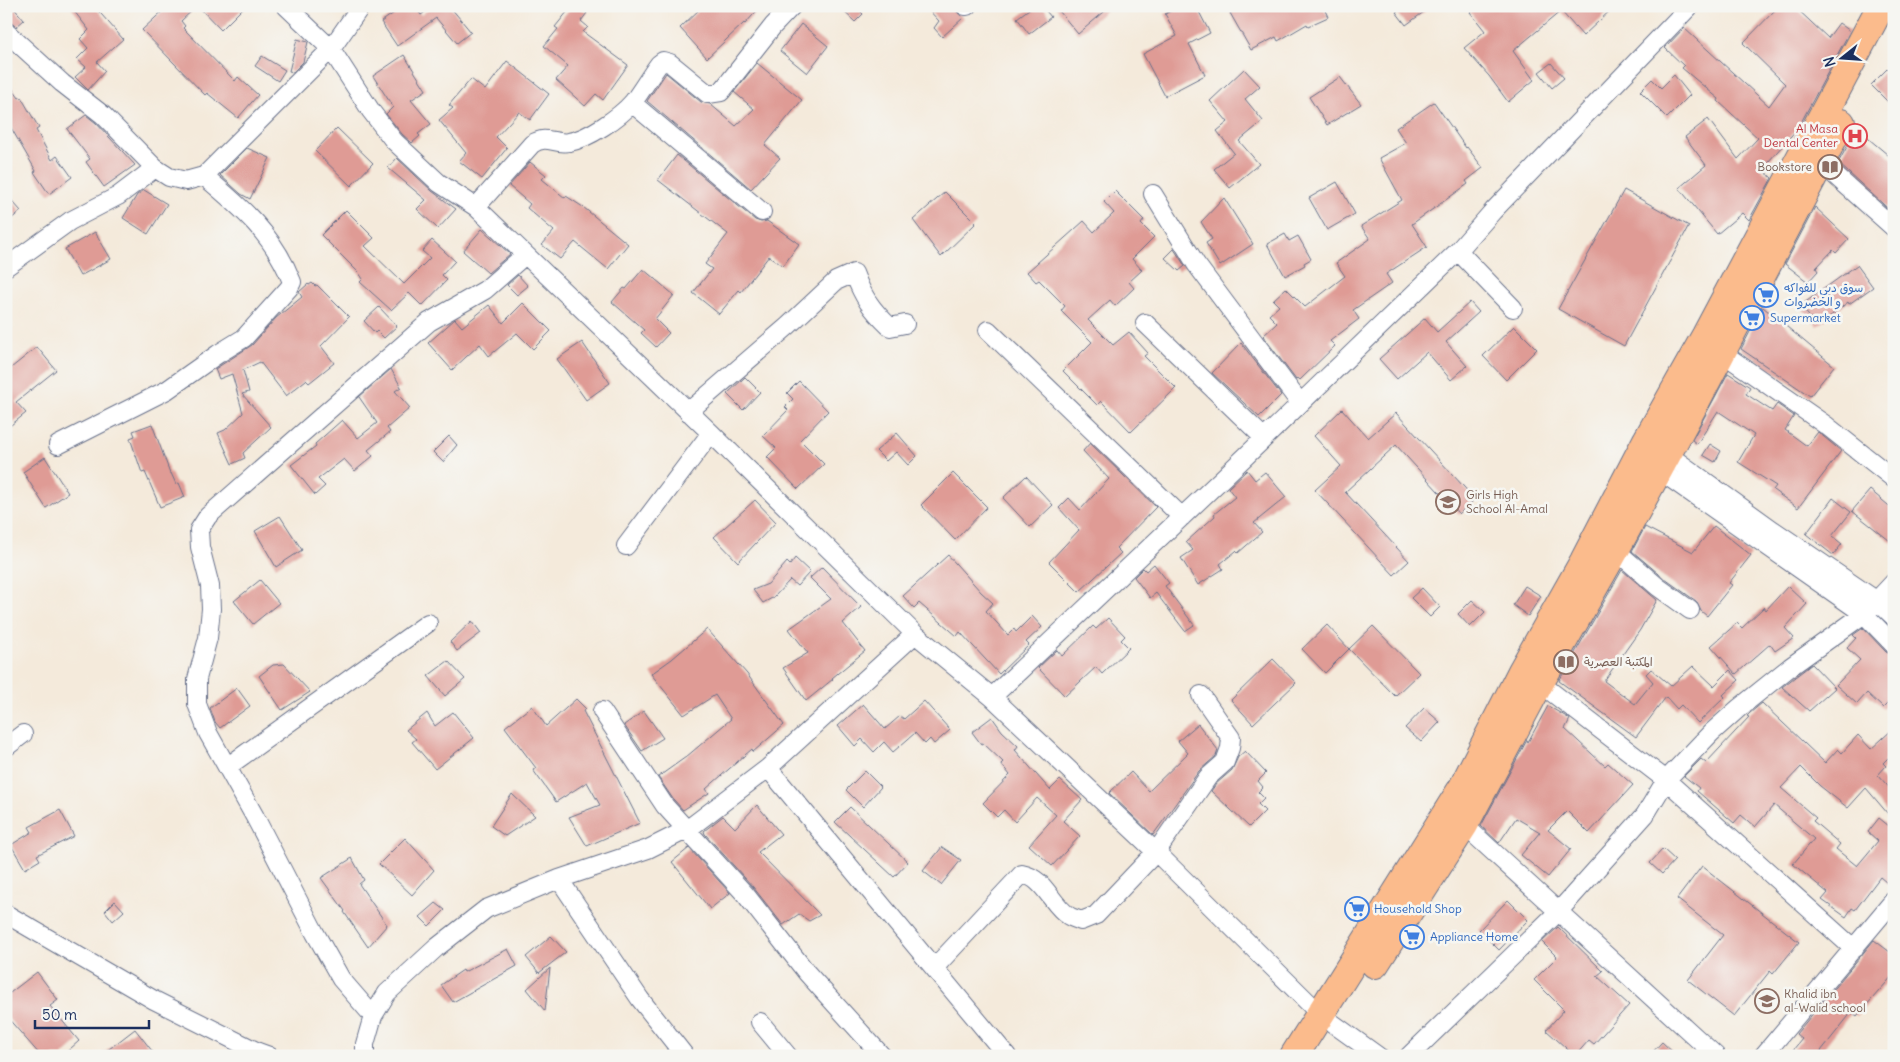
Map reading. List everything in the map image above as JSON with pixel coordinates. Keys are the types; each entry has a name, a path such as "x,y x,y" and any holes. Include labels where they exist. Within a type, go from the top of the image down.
{"main road":[{"path":"1531,676 1615,550 1653,455 1706,335 1881,6"},
{"path":"1294,1056 1329,1020 1456,819 1531,676 1584,561 1721,352 1894,20"},
{"path":"1316,1056 1329,1020"}],"street":[{"path":"286,6 331,49 371,111 394,141 439,183 476,207 915,634 992,697 1156,852 1329,1020 1378,1056"},
{"path":"6,32 62,83 103,115 155,168 169,177 186,181 204,176 331,49 361,6"},
{"path":"476,207 532,144 540,139 566,143 594,132 632,103 659,64 663,62 670,63 708,94 721,92 773,26 792,6"},
{"path":"992,697 1182,517 1458,250 1690,6"},
{"path":"632,103 762,212"},
{"path":"1821,161 1894,228"},
{"path":"6,267 70,220 118,196 155,168"},
{"path":"58,445 167,390 244,338 289,288 292,282 288,270 272,244 247,212 204,176"},
{"path":"1154,194 1196,264 1300,403"},
{"path":"1458,250 1513,308"},
{"path":"373,1016 341,979 208,733 197,704 197,679 208,638 212,609 210,586 200,547 199,530 208,516 429,322 485,290 525,255"},
{"path":"688,412 836,282 854,273 861,294 871,309 890,327 905,324"},
{"path":"1145,323 1264,438"},
{"path":"988,330 1182,517"},
{"path":"1721,352 1827,426 1894,479"},
{"path":"626,546 710,433"},
{"path":"1653,455 1773,530 1877,601 1894,617"},
{"path":"1653,455 1864,614 1894,645"},
{"path":"1615,550 1658,587 1690,610"},
{"path":"1410,1056 1558,912 1645,815 1666,780 1711,733 1739,708 1864,614 1894,582"},
{"path":"227,767 428,623"},
{"path":"365,1056 365,1044 373,1016 387,993 436,948 486,909 559,879 648,849 688,829 768,768 915,634"},
{"path":"1531,676 1666,780 1854,949"},
{"path":"934,968 1022,874 1028,875 1037,881 1069,916 1081,921 1096,915 1156,852 1208,777 1224,762 1230,748 1231,738 1201,696"},
{"path":"602,712 666,806 745,894 807,973 882,1056"},
{"path":"6,746 23,734"},
{"path":"768,768 1007,1056"},
{"path":"1456,819 1716,1056"},
{"path":"559,879 640,998 685,1056"},
{"path":"1763,1056 1894,900"},
{"path":"6,914 154,1000 269,1056"},
{"path":"760,1022 788,1056"}],"building":[{"path":"70,6 94,6 123,39 97,62 105,71 88,90 75,77 86,67 77,59 88,48 80,39 89,30"},
{"path":"168,6 197,6 181,21 185,26 183,28 235,81 238,77 258,95 238,118 207,93 205,95 142,30"},
{"path":"198,6 245,6 221,30"},
{"path":"404,6 415,6 421,15 429,9 426,6 454,6 451,8 471,32 457,43 436,18 397,46 381,22"},
{"path":"572,6 579,6 587,13 581,21 588,27 583,32 628,65 603,100 596,94 585,106 556,80 568,66 544,46 558,29 555,27"},
{"path":"703,6 761,6 745,24 707,58 680,28"},
{"path":"838,6 855,6 863,14 855,22"},
{"path":"925,6 952,6 963,18 942,37 934,28 939,21"},
{"path":"1033,6 1042,6 1051,17 1029,34 1017,18"},
{"path":"1055,6 1111,6 1078,34"},
{"path":"1180,6 1196,6 1210,33 1189,44 1205,75 1165,96 1143,54 1177,36 1165,14"},
{"path":"1242,6 1323,6 1328,17 1308,26 1307,24 1278,41 1276,37 1251,50 1230,13"},
{"path":"1404,6 1432,6 1406,25 1396,12"},
{"path":"1478,6 1615,6 1583,36 1561,11 1513,51 1534,80 1508,102 1489,76 1464,48 1485,31 1470,12"},
{"path":"1779,6 1794,6 1828,38 1839,23 1850,31 1798,128 1762,169 1772,178 1749,220 1742,213 1717,234 1679,188 1706,165 1685,137 1708,119 1738,159 1758,138 1718,101 1719,99 1682,68 1684,66 1665,48 1684,28 1769,106 1785,84 1743,43"},
{"path":"13,7 24,20 16,27 6,18 6,13"},
{"path":"801,24 828,46 807,73 780,51"},
{"path":"297,39 308,42 303,62 293,72 289,71"},
{"path":"404,55 426,90 411,100 431,124 418,134 420,136 412,143 386,114 393,107 373,76"},
{"path":"262,56 285,70 278,81 255,66"},
{"path":"507,61 549,94 530,120 519,112 496,137 507,148 482,179 459,161 466,153 439,120 453,108 449,105 471,79 485,90"},
{"path":"757,63 802,100 765,145 780,158 751,189 647,101 666,73 701,102 710,104 736,126 754,109 734,92"},
{"path":"1551,63 1564,78 1552,88 1539,72"},
{"path":"1888,68 1894,74 1894,108 1871,85"},
{"path":"1244,69 1260,86 1245,99 1263,121 1239,141 1259,164 1230,188 1214,169 1234,153 1217,131 1228,122 1210,101"},
{"path":"1674,75 1690,95 1667,118 1640,91 1652,79 1661,88"},
{"path":"1340,77 1361,104 1327,125 1309,97"},
{"path":"6,80 19,98 21,97 39,128 36,130 52,160 57,156 72,177 49,194 34,172 36,171 6,119"},
{"path":"1434,102 1466,148 1483,168 1466,181 1468,184 1412,224 1427,247 1386,274 1392,283 1353,310 1359,319 1330,341 1335,346 1300,380 1298,378 1296,380 1263,336 1277,323 1269,315 1279,306 1273,300 1286,288 1305,307 1345,276 1336,263 1370,239 1361,226 1402,200 1379,158 1406,143 1396,128"},
{"path":"86,115 96,123 135,165 104,187 86,162 90,159 67,129"},
{"path":"337,128 373,163 351,186 315,151"},
{"path":"1857,129 1894,160 1894,214 1838,163"},
{"path":"247,148 270,158 250,199 241,194 220,175"},
{"path":"677,155 755,220 767,221 799,244 783,266 769,256 741,292 739,290 719,314 693,293 712,269 705,264 728,234 658,180"},
{"path":"397,158 432,191 456,209 438,229 417,209 426,200 388,168"},
{"path":"530,162 546,175 542,179 565,198 566,196 583,207 628,244 608,269 575,242 560,259 542,245 554,231 527,208 530,204 509,186"},
{"path":"1337,182 1355,214 1327,230 1309,198"},
{"path":"144,190 167,204 148,234 123,218 137,195"},
{"path":"1624,190 1689,226 1624,346 1558,309"},
{"path":"1115,191 1144,220 1141,224 1154,237 1132,259 1142,270 1129,282 1134,288 1115,306 1110,300 1088,320 1113,345 1129,332 1148,353 1144,356 1176,388 1131,432 1101,401 1097,405 1063,371 1092,342 1061,311 1065,306 1039,280 1036,282 1027,272 1084,221 1094,232 1114,213 1104,202"},
{"path":"945,192 976,223 941,257 913,220"},
{"path":"6,194 21,211 6,223"},
{"path":"1224,198 1253,244 1220,266 1206,243 1212,239 1201,222"},
{"path":"1815,207 1849,239 1836,253 1833,250 1816,268 1818,271 1808,282 1785,264"},
{"path":"346,210 374,238 365,246 404,284 430,258 422,251 432,240 455,261 442,275 447,280 422,306 409,293 391,310 360,282 363,279 359,273 321,235"},
{"path":"482,229 510,254 488,273 463,251"},
{"path":"95,232 111,259 80,276 65,249"},
{"path":"1285,234 1289,241 1298,236 1311,259 1304,263 1305,265 1285,276 1267,244"},
{"path":"1174,249 1185,266 1179,271 1165,258"},
{"path":"1857,265 1873,287 1849,304 1848,302 1818,326 1800,306"},
{"path":"643,269 674,295 655,319 669,333 656,347 641,333 644,330 612,302"},
{"path":"518,275 528,286 517,295 507,285"},
{"path":"312,283 315,286 317,285 349,317 321,346 334,363 309,383 306,380 286,396 260,362 243,370 249,392 242,394 271,427 243,453 245,458 232,464 218,433 225,430 243,413 232,374 219,379 215,369 252,345 276,318 302,297 299,292"},
{"path":"1470,302 1479,312 1446,342 1467,366 1451,380 1427,352 1397,379 1379,359 1425,318 1437,332"},
{"path":"523,303 551,331 533,349 517,333 489,356 480,344 452,370 428,343 455,319 462,327 489,305 503,323"},
{"path":"379,307 397,326 384,338 377,331 375,333 364,321"},
{"path":"1763,307 1834,366 1810,396 1741,349"},
{"path":"1514,326 1537,349 1506,380 1483,356"},
{"path":"582,342 610,383 586,400 557,359"},
{"path":"1241,343 1281,395 1259,417 1212,373"},
{"path":"37,347 56,370 16,402 26,413 6,429 6,372"},
{"path":"391,369 401,387 395,391 410,408 387,428 390,432 368,450 373,456 355,471 344,459 318,479 325,486 315,495 291,465 316,446 315,444 342,420 358,438 377,423 359,397"},
{"path":"1728,373 1750,387 1746,394 1772,411 1777,404 1794,416 1785,430 1807,446 1818,432 1841,451 1798,508 1773,490 1776,486 1738,462 1754,435 1718,411 1697,444 1692,440"},
{"path":"745,377 760,392 743,410 727,394"},
{"path":"799,381 828,411 800,440 824,464 798,489 767,457 776,448 763,436 788,410 785,407 793,399 787,393"},
{"path":"1342,409 1368,438 1396,413 1475,499 1459,514 1396,445 1345,492 1409,561 1394,575 1315,490 1341,466 1314,436"},
{"path":"152,424 170,473 176,484 179,483 185,497 160,507 145,472 142,473 130,438 135,436 133,431"},
{"path":"897,433 917,456 908,465 896,452 886,461 876,451"},
{"path":"449,436 457,445 443,462 433,452"},
{"path":"1090,443 1156,507 1116,548 1121,553 1079,592 1049,562 1079,530 1059,508 1069,498 1080,510 1109,479 1083,451"},
{"path":"1710,444 1721,451 1715,462 1703,455"},
{"path":"45,457 68,493 46,508 23,472"},
{"path":"1247,470 1255,480 1265,472 1286,497 1254,523 1262,532 1238,553 1236,551 1220,564 1223,569 1198,585 1181,558 1193,550 1186,542 1215,516 1214,514 1235,497 1228,488"},
{"path":"953,473 987,507 955,540 921,505"},
{"path":"1026,476 1053,505 1030,527 1003,498"},
{"path":"1870,490 1894,510 1894,544 1852,511"},
{"path":"1833,498 1851,512 1832,536 1842,544 1833,555 1806,534"},
{"path":"755,500 776,522 738,562 714,537"},
{"path":"280,516 302,550 276,567 255,531"},
{"path":"1714,526 1751,555 1729,583 1732,585 1707,616 1701,611 1696,601 1665,579 1632,551 1645,527 1693,552"},
{"path":"948,555 993,603 986,611 1008,635 1014,629 1016,632 1032,616 1042,627 1026,642 1029,645 999,674 960,632 957,636 919,603 914,608 903,596"},
{"path":"795,558 810,572 797,586 790,580 774,597 763,603 753,590 768,584 787,562 790,565"},
{"path":"1154,564 1169,583 1165,586 1194,625 1185,631 1156,593 1150,598 1134,577 1143,568 1146,571"},
{"path":"822,567 861,607 843,623 865,651 806,701 783,668 808,653 789,629 831,599 810,578"},
{"path":"1622,570 1657,600 1640,630 1604,681 1635,704 1653,682 1646,674 1651,669 1671,686 1693,666 1714,686 1730,670 1739,680 1723,695 1725,697 1698,723 1681,705 1677,709 1666,697 1636,737 1559,681"},
{"path":"260,580 279,603 253,624 234,601"},
{"path":"1525,586 1541,596 1528,616 1513,605"},
{"path":"1788,586 1807,604 1785,628 1794,638 1775,651 1770,644 1736,674 1711,646 1737,623 1742,628 1764,607 1766,610"},
{"path":"1422,588 1440,607 1430,617 1411,598"},
{"path":"1472,600 1485,612 1470,627 1458,614"},
{"path":"1108,618 1125,636 1121,640 1129,648 1102,674 1096,667 1065,696 1038,668 1057,650 1062,656 1093,626 1096,629"},
{"path":"472,621 481,633 457,651 450,642"},
{"path":"1327,625 1349,649 1325,673 1302,649"},
{"path":"1373,626 1419,673 1395,696 1349,649"},
{"path":"1863,628 1886,652 1894,656 1894,697 1883,708 1867,693 1857,704 1836,685 1860,660 1847,648 1856,638 1853,635"},
{"path":"707,629 747,674 784,725 753,752 752,749 706,789 709,793 683,810 658,777 686,757 731,719 715,695 684,715 651,674"},
{"path":"1273,659 1296,683 1253,724 1231,700"},
{"path":"448,661 465,679 445,696 428,676"},
{"path":"284,664 310,692 282,710 259,676 273,665"},
{"path":"1812,664 1835,688 1809,711 1782,687"},
{"path":"237,688 250,706 220,728 215,722 210,708"},
{"path":"576,699 586,709 583,711 640,823 587,846 569,817 600,805 587,782 556,802 533,770 536,768 505,727 532,706 546,726"},
{"path":"924,701 950,730 934,744 930,739 925,744 915,733 893,752 884,742 874,752 862,739 855,746 838,726 863,704 885,729 900,716 904,719"},
{"path":"1762,703 1825,763 1838,749 1842,753 1858,735 1871,749 1894,728 1894,752 1883,763 1886,766 1878,775 1894,793 1894,821 1866,788 1848,808 1820,786 1801,767 1781,788 1816,818 1813,821 1840,844 1836,849 1857,866 1878,841 1868,832 1879,818 1894,830 1894,889 1880,877 1855,910 1852,908 1846,917 1822,900 1828,893 1793,864 1814,839 1774,805 1755,827 1741,815 1734,823 1697,791 1699,788 1684,776 1701,759 1706,763 1749,717 1747,716"},
{"path":"1548,706 1570,719 1565,729 1605,766 1608,763 1633,785 1589,833 1567,811 1548,830 1571,849 1548,877 1521,855 1540,832 1516,818 1499,843 1481,826 1527,740 1528,742"},
{"path":"1424,708 1440,722 1421,742 1405,728"},
{"path":"644,711 663,738 642,751 624,725"},
{"path":"453,712 474,738 435,769 412,742 416,739 406,730 427,713 435,726"},
{"path":"992,717 1002,731 1018,746 1015,750 1050,790 1060,780 1082,800 1063,821 1080,836 1052,866 1029,845 1056,815 1037,798 1015,822 1004,810 997,817 983,803 1010,775 1001,764 1003,762 983,743 981,744 972,732"},
{"path":"1198,724 1218,750 1216,756 1199,771 1153,835 1109,793 1131,772 1149,791 1188,753 1178,741"},
{"path":"1245,751 1266,773 1258,781 1263,787 1258,792 1264,798 1258,804 1265,811 1249,827 1211,791 1232,770 1238,757"},
{"path":"865,771 881,787 863,807 846,790"},
{"path":"512,794 535,816 505,836 491,826"},
{"path":"757,805 781,834 758,852 820,915 809,921 799,914 783,925 753,887 705,834 704,831 723,816 735,828"},
{"path":"850,807 908,862 894,877 835,822"},
{"path":"60,810 74,836 37,855 40,860 25,869 11,845 32,832 29,827"},
{"path":"405,838 434,870 412,895 379,864"},
{"path":"942,847 961,860 941,885 923,871"},
{"path":"689,848 730,893 710,909 672,862"},
{"path":"1663,849 1675,860 1662,874 1650,863"},
{"path":"352,858 364,880 359,884 387,925 368,947 321,878"},
{"path":"1702,866 1799,942 1773,974 1770,971 1734,1016 1688,980 1723,935 1677,899"},
{"path":"1508,900 1528,920 1499,950 1479,930"},
{"path":"115,901 124,911 113,921 105,911"},
{"path":"436,903 445,910 429,926 420,917"},
{"path":"1558,927 1603,971 1597,976 1629,1005 1594,1044 1589,1040 1575,1056 1546,1030 1564,1010 1534,980 1557,957 1542,942"},
{"path":"551,936 566,952 539,973 526,957"},
{"path":"1874,940 1894,955 1894,974 1857,1016 1852,1012 1817,1056 1788,1056 1802,1039 1796,1034"},
{"path":"508,949 517,966 453,1002 441,985 463,970 464,972"},
{"path":"550,968 545,1011 527,989"},
{"path":"37,972 58,1000 50,1006 79,1041 62,1056 41,1056 6,1016 6,996"},
{"path":"135,1029 156,1056 100,1056"},
{"path":"1662,1042 1677,1056 1649,1056"}],"place":[{"name":"Al Masa Dental Center","path":"1855,136"},
{"name":"Bookstore","path":"1830,167"},
{"name":"سوق دبي للفواكه و الخضروات","path":"1766,295"},
{"name":"Supermarket","path":"1752,318"},
{"name":"Girls High School Al-Amal","path":"1448,502"},
{"name":"المكتبة العصرية","path":"1566,662"},
{"name":"Household Shop","path":"1357,909"},
{"name":"Appliance Home","path":"1412,937"},
{"name":"Khalid ibn al-Walid school","path":"1767,1001"}]}
